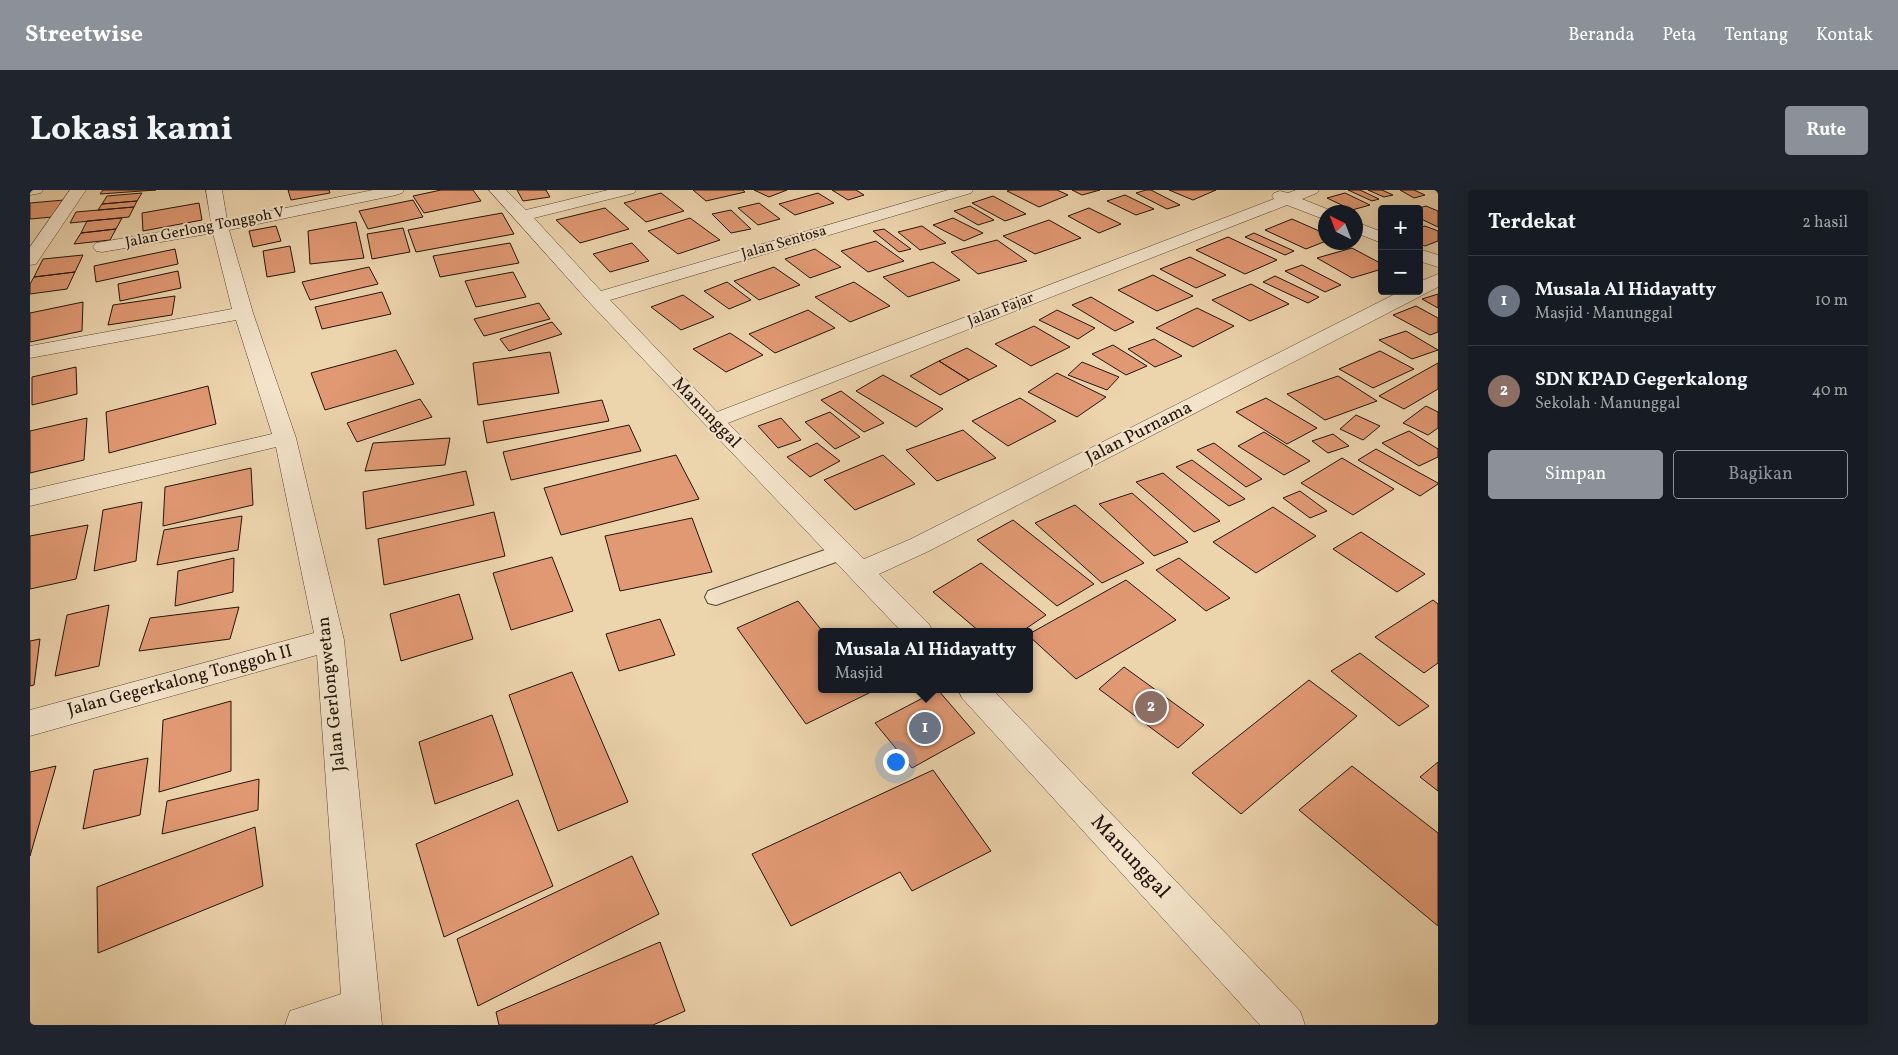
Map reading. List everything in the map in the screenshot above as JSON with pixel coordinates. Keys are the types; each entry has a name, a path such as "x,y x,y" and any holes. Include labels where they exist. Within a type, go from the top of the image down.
{"street":[{"path":"30,190 35,190"},
{"path":"30,260 78,190"},
{"name":"Jalan Gerlongwetan","path":"214,190 220,227 243,313 285,438 330,640 362,1016"},
{"name":"Jalan Gerlong Tonggoh V","path":"102,247 220,227 396,190"},
{"name":"Manunggal","path":"497,190 600,297 714,421 915,628"},
{"path":"523,216 628,190"},
{"name":"Jalan Sentosa","path":"600,297 965,190"},
{"path":"1268,190 1318,212"},
{"name":"Jalan Fajar","path":"714,421 1311,190"},
{"path":"1363,230 1378,236"},
{"path":"1423,256 1438,262"},
{"path":"1423,287 1438,280"},
{"name":"Jalan Purnama","path":"860,572 920,545 1408,295"},
{"path":"30,352 243,313"},
{"path":"30,498 285,438"},
{"name":"Jalan Gegerkalong Tonggoh II","path":"30,722 330,640"},
{"name":"Manunggal","path":"977,693 1286,1025"},
{"path":"304,1025 362,1016"}],"lane":[{"path":"716,597 842,552"}],"building":[{"path":"103,190 156,190 100,194"},
{"path":"288,190 329,190 330,193 291,200"},
{"path":"441,190 473,190 481,201 424,213 413,196"},
{"path":"517,190 546,190 550,197 523,201"},
{"path":"693,190 743,190 745,192 706,201"},
{"path":"754,190 787,190 769,197"},
{"path":"832,190 856,190 864,195 848,200"},
{"path":"1057,190 1068,195 1039,207 1007,191"},
{"path":"1072,190 1100,190 1082,195"},
{"path":"1151,190 1180,205 1167,209 1136,193"},
{"path":"1169,190 1216,190 1193,200"},
{"path":"1348,190 1360,190 1379,199 1372,201"},
{"path":"1368,190 1382,190 1393,195 1384,197"},
{"path":"1400,190 1414,190 1425,195 1414,198"},
{"path":"142,193 137,201 102,204 107,196"},
{"path":"661,193 684,211 646,222 624,203"},
{"path":"818,193 834,203 795,215 779,204"},
{"path":"1345,193 1370,205 1363,207 1363,205 1342,205 1327,198"},
{"path":"1125,195 1154,209 1136,215 1107,201"},
{"path":"993,196 1026,214 1005,221 972,203"},
{"path":"64,200 53,217 30,219 30,203"},
{"path":"413,200 423,217 368,229 359,211"},
{"path":"137,201 134,207 98,210 102,204"},
{"path":"199,203 202,220 143,231 142,213"},
{"path":"759,203 780,219 758,225 738,208"},
{"path":"970,206 994,220 978,225 954,211"},
{"path":"1426,206 1438,211 1438,227 1423,220 1423,207"},
{"path":"134,207 129,217 70,223 76,212"},
{"path":"605,208 629,229 580,243 556,220"},
{"path":"1089,208 1121,224 1099,233 1068,216"},
{"path":"731,210 751,229 731,233 712,214"},
{"path":"502,213 514,234 416,252 408,230"},
{"path":"122,218 116,229 81,233 87,221"},
{"path":"690,218 720,240 678,254 648,231"},
{"path":"953,218 983,233 964,241 933,225"},
{"path":"1292,219 1318,230 1318,244 1306,249 1265,230"},
{"path":"1049,220 1081,238 1035,254 1003,236"},
{"path":"356,222 364,258 310,264 308,231"},
{"path":"276,226 281,241 253,247 249,231"},
{"path":"922,226 946,243 920,250 898,232"},
{"path":"1423,227 1438,231 1438,241 1423,245"},
{"path":"403,228 410,252 372,259 367,234"},
{"path":"116,229 110,240 74,244 81,233"},
{"path":"884,229 911,249 899,252 873,231"},
{"path":"1254,233 1294,251 1285,255 1245,237"},
{"path":"1228,237 1277,260 1245,274 1196,250"},
{"path":"997,240 1027,261 978,274 951,252"},
{"path":"876,241 904,261 868,272 841,251"},
{"path":"510,243 519,263 440,277 433,256"},
{"path":"632,243 649,261 610,272 593,254"},
{"path":"290,246 295,272 267,277 263,251"},
{"path":"175,249 178,264 96,282 94,266"},
{"path":"815,249 841,267 810,278 785,259"},
{"path":"1345,250 1356,250 1378,262 1378,270 1352,278 1317,258"},
{"path":"83,255 75,272 34,277 43,259"},
{"path":"1190,257 1226,275 1196,288 1160,269"},
{"path":"933,262 960,280 908,297 883,277"},
{"path":"1302,265 1341,285 1325,292 1285,271"},
{"path":"369,267 378,284 310,300 302,282"},
{"path":"774,267 800,285 759,300 734,281"},
{"path":"178,271 181,288 120,301 118,284"},
{"path":"75,272 67,289 30,294 30,284 34,277"},
{"path":"513,272 526,297 476,307 465,281"},
{"path":"1153,275 1193,296 1157,311 1118,290"},
{"path":"1275,276 1319,297 1308,303 1263,282"},
{"path":"727,282 751,300 729,309 704,291"},
{"path":"854,282 890,306 850,322 815,297"},
{"path":"1251,284 1289,304 1250,321 1212,300"},
{"path":"382,292 391,314 322,329 315,307"},
{"path":"1438,294 1438,308 1422,299"},
{"path":"683,295 714,317 681,330 651,307"},
{"path":"175,296 172,315 108,325 113,305"},
{"path":"1091,297 1134,322 1115,331 1072,305"},
{"path":"83,302 82,331 30,342 30,313"},
{"path":"539,303 550,319 484,336 474,319"},
{"path":"1416,306 1438,318 1438,332 1430,335 1393,315"},
{"path":"1197,308 1234,326 1193,347 1156,328"},
{"path":"808,310 835,328 775,353 749,334"},
{"path":"1057,310 1095,328 1078,339 1039,320"},
{"path":"552,322 562,334 509,351 500,339"},
{"path":"1034,326 1070,347 1031,366 995,344"},
{"path":"1406,331 1438,350 1412,359 1379,340"},
{"path":"730,333 763,355 726,372 693,349"},
{"path":"1154,339 1182,356 1155,367 1128,349"},
{"path":"1113,345 1147,366 1126,375 1092,354"},
{"path":"967,348 997,366 969,380 939,361"},
{"path":"396,350 414,384 325,410 311,373"},
{"path":"1380,351 1414,369 1373,388 1339,369"},
{"path":"550,352 559,393 478,405 473,363"},
{"path":"939,361 969,380 940,395 910,376"},
{"path":"1082,362 1119,377 1107,390 1068,375"},
{"path":"1438,363 1438,389 1404,409 1379,396"},
{"path":"76,367 77,394 32,405 32,377"},
{"path":"1057,373 1106,397 1077,417 1028,392"},
{"path":"883,375 943,409 916,427 856,391"},
{"path":"1338,376 1377,401 1325,420 1287,394"},
{"path":"208,386 216,424 109,453 106,412"},
{"path":"841,391 884,423 864,432 821,400"},
{"path":"1020,398 1056,421 1008,446 972,421"},
{"path":"1266,398 1317,428 1287,444 1236,412"},
{"path":"420,399 432,417 357,442 347,423"},
{"path":"602,400 609,421 487,443 483,421"},
{"path":"1426,406 1438,412 1438,428 1428,435 1403,423"},
{"path":"830,412 860,437 835,449 805,422"},
{"path":"1356,415 1380,426 1363,440 1340,429"},
{"path":"87,418 84,460 30,473 30,431"},
{"path":"781,418 801,440 778,448 758,426"},
{"path":"629,425 641,451 511,480 503,452"},
{"path":"963,430 996,458 937,481 906,450"},
{"path":"1409,431 1438,449 1438,457 1419,466 1382,443"},
{"path":"1264,432 1310,461 1284,475 1238,446"},
{"path":"1333,434 1349,446 1328,453 1312,441"},
{"path":"450,438 445,465 365,471 373,443"},
{"path":"817,443 840,461 810,477 787,457"},
{"path":"1214,443 1262,479 1246,487 1197,450"},
{"path":"1376,449 1438,484 1420,496 1358,460"},
{"path":"676,455 699,499 561,535 544,488"},
{"path":"883,455 915,484 855,510 824,480"},
{"path":"1342,458 1394,489 1353,515 1301,483"},
{"path":"1192,460 1245,499 1229,506 1176,467"},
{"path":"251,468 253,505 163,526 165,487"},
{"path":"466,471 474,505 366,529 363,492"},
{"path":"1163,473 1220,521 1194,532 1136,482"},
{"path":"1300,491 1327,511 1310,518 1283,498"},
{"path":"1132,493 1188,542 1154,556 1099,504"},
{"path":"142,502 136,561 94,571 103,510"},
{"path":"1075,505 1144,563 1102,583 1035,523"},
{"path":"1273,507 1316,536 1256,573 1213,542"},
{"path":"494,512 505,556 384,585 378,539"},
{"path":"242,516 238,550 157,565 164,530"},
{"path":"692,518 712,572 620,591 605,536"},
{"path":"1013,520 1094,584 1057,606 977,540"},
{"path":"88,525 76,579 30,589 30,536"},
{"path":"1361,532 1425,574 1397,592 1333,549"},
{"path":"552,557 573,611 511,630 493,573"},
{"path":"234,558 233,592 175,606 178,571"},
{"path":"1179,558 1230,598 1206,611 1156,570"},
{"path":"981,563 1046,615 1027,628 975,628 933,592"},
{"path":"1126,580 1176,620 1076,679 1033,640 1033,632"},
{"path":"459,594 473,639 401,661 390,614"},
{"path":"1433,600 1438,604 1438,663 1424,673 1375,637"},
{"path":"798,601 820,628 818,628 818,693 869,693 806,724 737,628"},
{"path":"109,605 99,666 55,676 67,615"},
{"path":"239,607 230,639 139,651 150,618"},
{"path":"660,619 675,655 619,671 606,634"},
{"path":"40,639 34,685 30,686 30,641"},
{"path":"1360,653 1429,706 1399,726 1331,671"},
{"path":"1124,667 1204,725 1178,748 1099,689"},
{"path":"572,672 628,802 558,831 509,695"},
{"path":"1309,680 1357,716 1241,814 1192,773"},
{"path":"932,693 941,693 975,733 912,768 875,723"},
{"path":"231,701 231,771 159,792 163,720"},
{"path":"492,715 513,775 435,804 419,742"},
{"path":"148,758 140,815 83,829 94,770"},
{"path":"1438,762 1438,791 1420,777"},
{"path":"56,766 30,856 30,772"},
{"path":"1352,766 1438,833 1438,926 1299,810"},
{"path":"933,770 991,851 912,891 900,872 791,926 752,854"},
{"path":"259,779 258,810 162,834 167,801"},
{"path":"518,800 553,886 444,937 416,844"},
{"path":"255,827 263,886 98,953 97,887"},
{"path":"632,856 659,914 478,1006 457,939"},
{"path":"660,942 685,1011 653,1025 499,1025 496,1012"}],"place":[{"name":"SDN KPAD Gegerkalong","path":"1151,707"},
{"name":"Musala Al Hidayatty","path":"925,728"}]}
